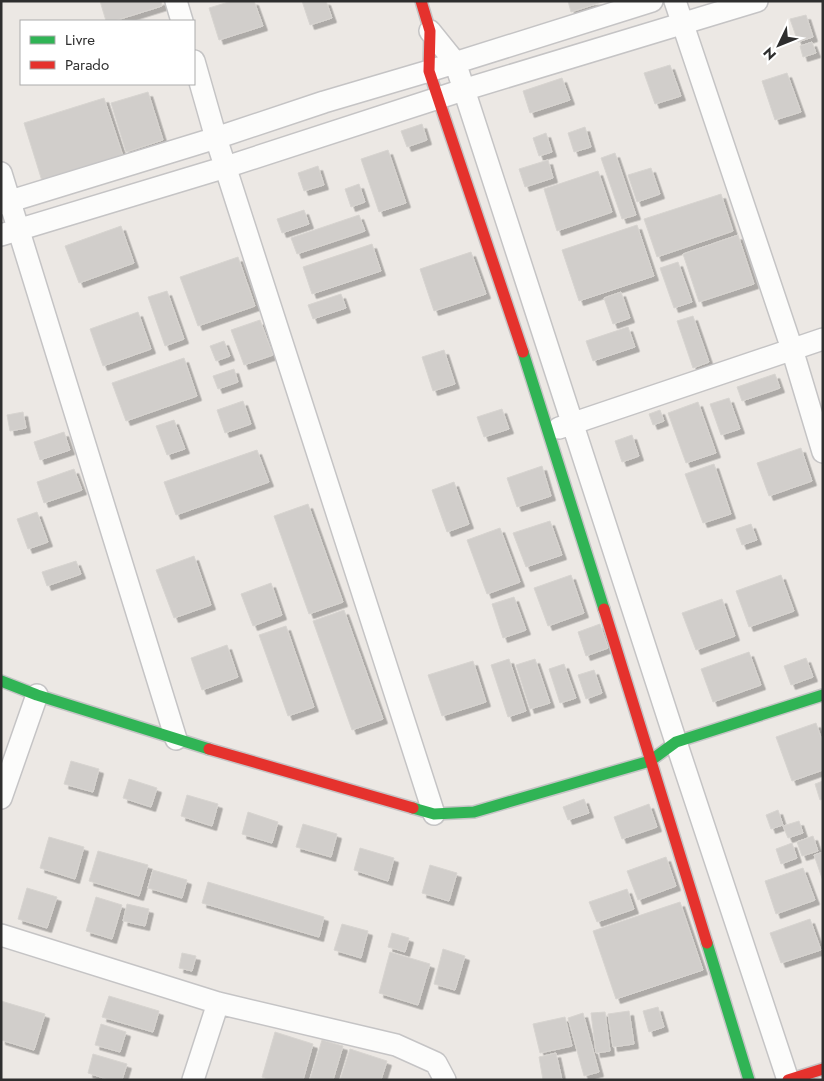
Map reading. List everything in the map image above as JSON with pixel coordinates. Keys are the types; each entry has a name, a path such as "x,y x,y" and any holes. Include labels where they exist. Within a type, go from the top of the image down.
{"street":[{"path":"176,1 182,20"},
{"path":"421,1 430,31 429,71 549,432 749,1080"},
{"path":"5,203 652,1"},
{"path":"674,1 792,349 823,452"},
{"path":"10,232 226,166 463,90 757,1"},
{"path":"430,31 455,62 788,1080 823,1069"},
{"path":"195,64 216,138 434,814"},
{"path":"1,173 10,232 176,739"},
{"path":"549,432 823,339"},
{"path":"1,681 37,695 176,739 434,814 474,812 650,761 676,742 823,695"},
{"path":"1,798 37,695"},
{"path":"1,935 218,1003 396,1045 436,1063 445,1080"},
{"path":"193,1080 218,1003"}],"building":[{"path":"100,1 161,1 162,6 117,20 106,20"},
{"path":"232,1 254,1 263,26 219,40 209,8"},
{"path":"302,1 326,1 332,18 310,25"},
{"path":"568,1 605,1 571,12"},
{"path":"806,15 813,37 798,42 790,19"},
{"path":"812,42 816,53 803,57 800,46"},
{"path":"670,65 681,96 655,104 644,73"},
{"path":"787,73 801,112 775,120 762,81"},
{"path":"562,78 570,100 530,113 523,91"},
{"path":"148,92 163,140 126,152 111,103"},
{"path":"104,98 123,156 42,181 24,123"},
{"path":"422,124 427,140 407,147 401,131"},
{"path":"585,127 591,147 574,152 568,133"},
{"path":"546,133 552,152 539,156 533,138"},
{"path":"388,150 406,203 379,212 361,159"},
{"path":"615,153 636,215 622,219 601,158"},
{"path":"548,160 553,178 525,187 519,169"},
{"path":"318,166 324,185 304,191 298,173"},
{"path":"651,168 660,194 637,202 628,175"},
{"path":"598,171 612,212 557,231 544,189"},
{"path":"359,184 365,202 351,207 345,189"},
{"path":"721,194 733,231 657,257 644,219"},
{"path":"304,210 309,224 282,233 277,219"},
{"path":"359,215 365,231 297,254 291,238"},
{"path":"637,225 654,276 579,301 562,250"},
{"path":"121,226 134,263 79,283 65,246"},
{"path":"738,235 754,284 699,302 683,254"},
{"path":"372,244 381,271 312,294 303,267"},
{"path":"471,252 486,294 434,311 420,269"},
{"path":"238,257 255,306 198,326 180,277"},
{"path":"678,262 692,302 674,308 660,268"},
{"path":"167,291 184,339 165,346 148,297"},
{"path":"621,292 630,318 613,324 604,298"},
{"path":"341,294 346,308 313,319 308,305"},
{"path":"138,312 151,349 103,366 90,329"},
{"path":"693,316 709,362 693,368 677,321"},
{"path":"260,320 273,355 244,365 231,330"},
{"path":"628,327 635,347 593,361 586,341"},
{"path":"224,341 230,356 216,361 210,346"},
{"path":"444,350 455,384 433,391 422,357"},
{"path":"184,358 197,396 126,421 112,383"},
{"path":"234,369 238,382 218,389 213,376"},
{"path":"775,374 780,388 742,401 737,387"},
{"path":"729,398 740,429 721,435 710,404"},
{"path":"243,401 251,424 225,433 217,410"},
{"path":"698,402 716,453 686,463 668,413"},
{"path":"502,409 509,429 484,437 477,417"},
{"path":"660,410 664,421 653,425 649,414"},
{"path":"23,412 26,428 10,431 7,415"},
{"path":"174,420 185,449 167,455 156,426"},
{"path":"64,432 70,450 40,460 34,442"},
{"path":"632,435 639,456 622,462 615,441"},
{"path":"801,448 812,481 769,496 757,463"},
{"path":"257,450 269,482 176,515 164,482"},
{"path":"714,464 731,514 703,523 685,474"},
{"path":"542,466 551,496 517,507 507,478"},
{"path":"74,469 82,490 44,503 37,482"},
{"path":"454,482 469,524 447,532 432,490"},
{"path":"308,504 343,602 309,614 274,516"},
{"path":"37,512 48,542 28,549 17,519"},
{"path":"550,521 562,555 526,567 513,533"},
{"path":"751,524 757,540 742,545 736,529"},
{"path":"500,528 520,582 487,594 467,540"},
{"path":"194,556 211,605 174,618 156,570"},
{"path":"76,561 81,574 47,586 42,572"},
{"path":"571,575 584,613 548,626 534,588"},
{"path":"781,575 794,611 749,627 736,591"},
{"path":"271,583 282,615 253,626 241,594"},
{"path":"514,597 526,630 503,638 492,604"},
{"path":"722,599 735,636 696,650 682,613"},
{"path":"344,610 383,719 352,730 313,621"},
{"path":"600,624 608,648 586,656 578,632"},
{"path":"286,626 314,707 288,716 259,635"},
{"path":"227,645 238,677 202,690 191,658"},
{"path":"749,652 761,685 713,702 701,669"},
{"path":"806,658 813,677 791,685 784,666"},
{"path":"509,659 526,711 508,717 491,665"},
{"path":"535,659 550,703 530,709 516,665"},
{"path":"473,661 486,702 442,716 428,675"},
{"path":"564,664 576,698 560,703 549,669"},
{"path":"594,670 602,693 586,699 578,675"},
{"path":"816,723 823,743 823,770 792,781 776,737"},
{"path":"71,761 99,769 93,792 64,784"},
{"path":"129,779 157,788 151,807 123,798"},
{"path":"823,781 823,799 820,800 815,784"},
{"path":"187,795 218,804 212,826 181,816"},
{"path":"584,799 589,813 568,820 563,807"},
{"path":"649,804 657,827 622,839 614,817"},
{"path":"778,810 783,825 771,829 766,815"},
{"path":"248,812 278,822 272,843 242,834"},
{"path":"799,821 803,833 788,838 783,826"},
{"path":"303,824 337,834 331,857 296,847"},
{"path":"813,836 818,851 802,856 797,842"},
{"path":"49,837 84,847 75,879 40,868"},
{"path":"792,843 797,858 781,864 776,849"},
{"path":"360,848 394,858 388,881 354,870"},
{"path":"98,851 148,865 139,896 89,881"},
{"path":"823,852 823,881 814,855"},
{"path":"666,857 676,886 638,900 627,871"},
{"path":"430,865 457,873 449,901 422,893"},
{"path":"803,868 815,900 776,914 765,881"},
{"path":"153,870 187,880 182,898 148,888"},
{"path":"208,882 324,917 319,937 202,903"},
{"path":"27,888 57,897 47,928 18,919"},
{"path":"627,889 634,909 597,922 589,902"},
{"path":"96,897 122,905 112,939 86,931"},
{"path":"680,902 703,970 616,999 593,931"},
{"path":"127,904 149,909 145,926 123,921"},
{"path":"810,919 821,950 781,963 770,933"},
{"path":"342,924 368,931 361,958 334,950"},
{"path":"392,933 409,938 405,952 388,947"},
{"path":"443,949 465,956 455,990 434,984"},
{"path":"390,952 430,964 418,1005 379,993"},
{"path":"182,953 196,956 192,971 179,968"},
{"path":"109,996 159,1011 153,1032 102,1017"},
{"path":"1,1001 45,1014 34,1050 1,1040"},
{"path":"658,1007 664,1027 649,1032 643,1011"},
{"path":"629,1011 634,1044 613,1047 608,1014"},
{"path":"605,1012 610,1051 596,1053 591,1013"},
{"path":"583,1013 599,1072 584,1076 568,1018"},
{"path":"565,1017 572,1046 540,1053 533,1024"},
{"path":"101,1024 126,1032 120,1052 95,1045"},
{"path":"275,1032 313,1044 303,1080 270,1080 262,1077"},
{"path":"322,1040 343,1046 333,1080 310,1079"},
{"path":"350,1049 387,1061 381,1080 340,1080"},
{"path":"556,1053 562,1080 543,1080 539,1057"},
{"path":"93,1054 127,1064 122,1080 109,1080 88,1073"}],"traffic: fast":[{"path":"523,352 604,609"},
{"path":"1,681 37,695 209,749"},
{"path":"413,808 434,814 474,812 650,761 676,742 823,695"},
{"path":"707,943 749,1080"}],"traffic: jam":[{"path":"421,1 430,31 429,71 523,352"},
{"path":"604,609 707,943"},
{"path":"209,749 413,808"},
{"path":"788,1080 823,1069"}]}
